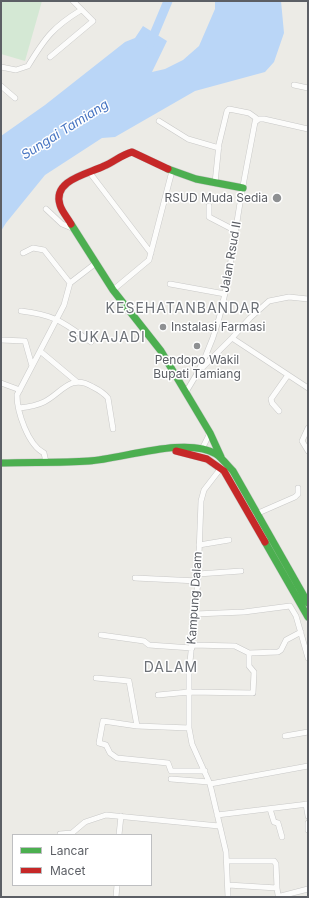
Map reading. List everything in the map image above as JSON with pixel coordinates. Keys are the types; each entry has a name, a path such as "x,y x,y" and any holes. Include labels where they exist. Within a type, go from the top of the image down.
{"main road":[{"path":"242,188 196,179 172,171 132,152 90,173 81,174 71,179 62,188 58,197 60,206 113,290 161,351 210,433 221,457 233,471 306,614"},
{"path":"1,463 91,461 141,451 186,448 211,451 221,457"},
{"path":"173,450 207,459 221,468 277,556 306,594 308,603"}],"street":[{"path":"50,57 92,23 92,19 73,1"},
{"path":"1,67 16,70 28,66 42,42 54,29 82,10"},
{"path":"294,85 308,88"},
{"path":"1,86 15,98"},
{"path":"215,183 219,148 227,110 252,114 256,118 255,122 264,119 308,129"},
{"path":"159,121 188,139 219,148"},
{"name":"Jalan Rsud II","path":"186,392 200,370 215,335 225,294 242,188 255,122"},
{"path":"113,290 148,261 172,171"},
{"path":"90,173 151,252"},
{"path":"209,206 209,218 236,231"},
{"path":"46,209 62,224 74,229"},
{"path":"23,253 33,248 44,250 70,283"},
{"path":"46,462 44,453 34,447 26,433 17,399 20,390 66,300 70,283 96,263"},
{"path":"170,284 225,294"},
{"path":"200,370 264,305 277,298 289,297 308,299"},
{"path":"21,310 41,313 57,318 91,342"},
{"path":"232,338 308,388"},
{"path":"1,340 25,341 32,366"},
{"path":"40,351 77,382"},
{"path":"279,411 272,403 271,399 288,375"},
{"path":"19,408 36,406 66,385 77,382 87,383 108,398 113,429"},
{"path":"1,383 20,390"},
{"path":"308,428 302,441 308,451"},
{"path":"202,449 210,433"},
{"name":"Kampung Dalam","path":"221,468 203,492 189,692 189,728 192,744 210,783 227,861 228,897"},
{"path":"256,514 295,497 298,494 298,488"},
{"path":"199,545 229,540"},
{"path":"198,574 241,571"},
{"path":"135,578 198,580"},
{"path":"195,614 244,612 288,606 292,607 308,658"},
{"path":"296,616 306,614"},
{"path":"102,635 144,641 149,645 237,647 249,653 279,652 286,640 301,632"},
{"path":"158,695 189,692 253,693 254,672 248,665 249,653"},
{"path":"96,678 130,681 137,726"},
{"path":"189,728 137,726 102,721 99,744 106,745 110,753 117,758 168,763 170,770 205,771"},
{"path":"285,736 308,732"},
{"path":"171,779 210,783 308,766"},
{"path":"217,815 307,804 308,816"},
{"path":"270,809 274,822 278,823 282,837"},
{"path":"60,834 70,834 85,822 95,817 106,815 219,826"},
{"path":"118,834 121,816"},
{"path":"308,823 308,830"},
{"path":"227,861 274,861 276,864 278,894 281,896 308,889"},
{"path":"228,885 277,888"},
{"path":"116,897 117,886"}],"green space":[{"path":"1,1 42,1 25,61 1,54"}],"water":[{"name":"Sungai Tamiang","path":"215,1 281,1 284,33 274,62 265,72 195,91 115,137 102,138 45,175 1,231 1,136 45,105 125,42 135,38 143,26 167,41 152,72 165,69 183,60 199,46 215,9"}],"waterway":[{"path":"150,44 168,1"}],"traffic: fast":[{"path":"168,169 196,179 243,188"},
{"path":"71,224 113,290 161,351 210,433 221,457"},
{"path":"1,463 89,461 154,450 188,447 203,449 216,454 233,471 308,603"},
{"path":"265,542 308,617"}],"traffic: jam":[{"path":"71,224 61,208 59,196 61,189 73,179 132,152 168,169"},
{"path":"176,451 207,459 224,471 265,542"}],"place":[{"name":"RSUD Muda Sedia","path":"277,198"},
{"name":"Instalasi Farmasi","path":"163,327"},
{"name":"Pendopo Wakil Bupati Tamiang","path":"197,346"}],"district":[{"name":"KESEHATANBANDAR","path":"183,309"},
{"name":"SUKAJADI","path":"107,338"},
{"name":"DALAM","path":"171,668"}]}
